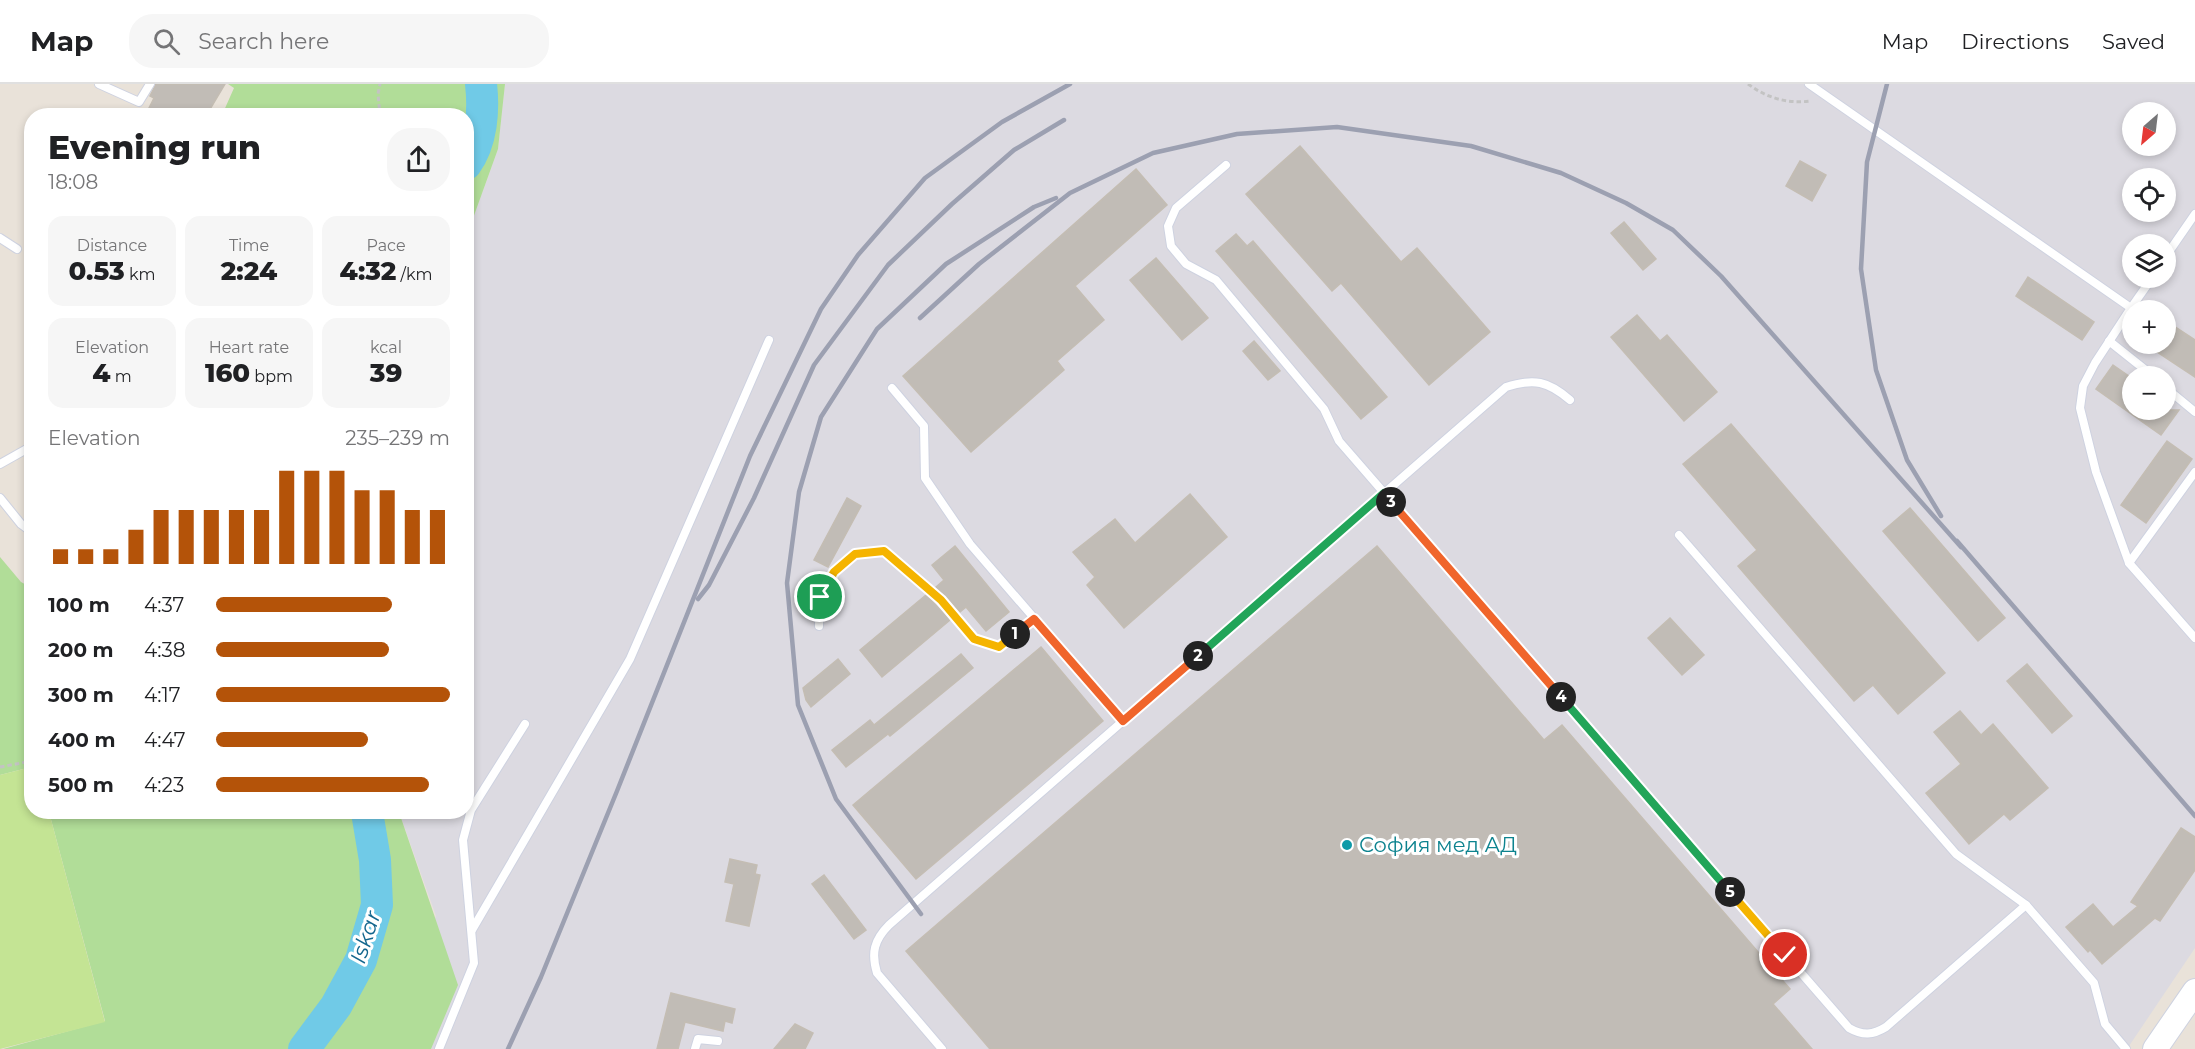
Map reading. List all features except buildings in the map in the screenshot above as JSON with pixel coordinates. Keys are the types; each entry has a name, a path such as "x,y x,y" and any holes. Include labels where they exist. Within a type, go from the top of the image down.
{"main road":[{"path":"2155,1049 2195,991"}],"lane":[{"path":"99,84 139,102 150,84"},
{"path":"1809,84 2122,302"},
{"path":"1226,165 1176,208 1168,226 1171,246 1186,264 1216,280 1324,409 1339,441 1849,1028 1858,1033 1868,1034 1886,1027 2026,905"},
{"path":"2176,242 2195,214"},
{"path":"0,238 17,249"},
{"path":"2122,322 2083,386 2080,408 2096,472 2129,563 2195,638"},
{"path":"472,930 630,659 769,340"},
{"path":"2109,341 2140,366"},
{"path":"942,1049 877,973 873,960 874,947 879,935 1506,387 1523,382 1540,382 1557,388 1570,400"},
{"path":"892,388 924,426 925,478 970,544 1123,721"},
{"path":"2176,396 2195,412"},
{"path":"0,464 24,450"},
{"path":"2129,563 2195,472"},
{"path":"0,498 24,526"},
{"path":"1679,535 1956,854 2026,905 2094,983 2105,1024 2126,1049"},
{"path":"819,626 820,597 834,572 855,554 884,551 941,600 974,639 999,647 1034,619"},
{"path":"474,805 525,723"},
{"path":"439,1049 474,963 463,840 469,819"},
{"path":"695,1049 698,1039 718,1041"}],"path":[{"path":"379,108 380,84"},
{"path":"1748,84 1764,95 1781,100 1800,103 1830,99"},
{"path":"0,766 24,762"}],"shaded area":[{"path":"505,84 2195,84 2195,948 2127,1049 380,1049 436,916 401,819 474,819 474,216 498,149"}],"green space":[{"path":"228,84 505,84 498,149 474,216 474,108 225,108 234,88"},
{"path":"0,557 24,584 24,769 0,775"},
{"path":"24,769 24,819 51,819 105,1022 0,1049 0,775"},
{"path":"51,819 401,819 458,985 431,1049 3,1049 105,1021"}],"waterway":[{"name":"Iskar","path":"474,150 481,126 481,84"},
{"name":"Iskar","path":"304,1049 336,1006 361,960 377,905 375,860 368,819"}],"railway":[{"path":"508,1049 541,977 617,791 750,456 821,309 858,255 925,178 1002,122 1070,84"},
{"path":"1887,84 1867,162 1861,269 1876,370 1907,460 1941,516"},
{"path":"698,599 709,585 754,498 814,365 888,265 952,204 1014,150 1064,120"},
{"path":"920,318 979,264 1070,193 1153,153 1237,134 1337,127 1471,146 1561,173 1626,203 1673,230 1721,276 1961,547"},
{"path":"921,914 836,799 798,705 787,583 799,492 821,417 877,329 946,264 1034,207 1056,198"},
{"path":"1957,541 2195,816"}],"place":[{"name":"София мед АД","path":"1347,845"}],"route":[{"path":"820,597 834,572 855,554 884,551 941,600 974,639 999,647 1034,619 1123,721 1384,493 1785,955"}]}
